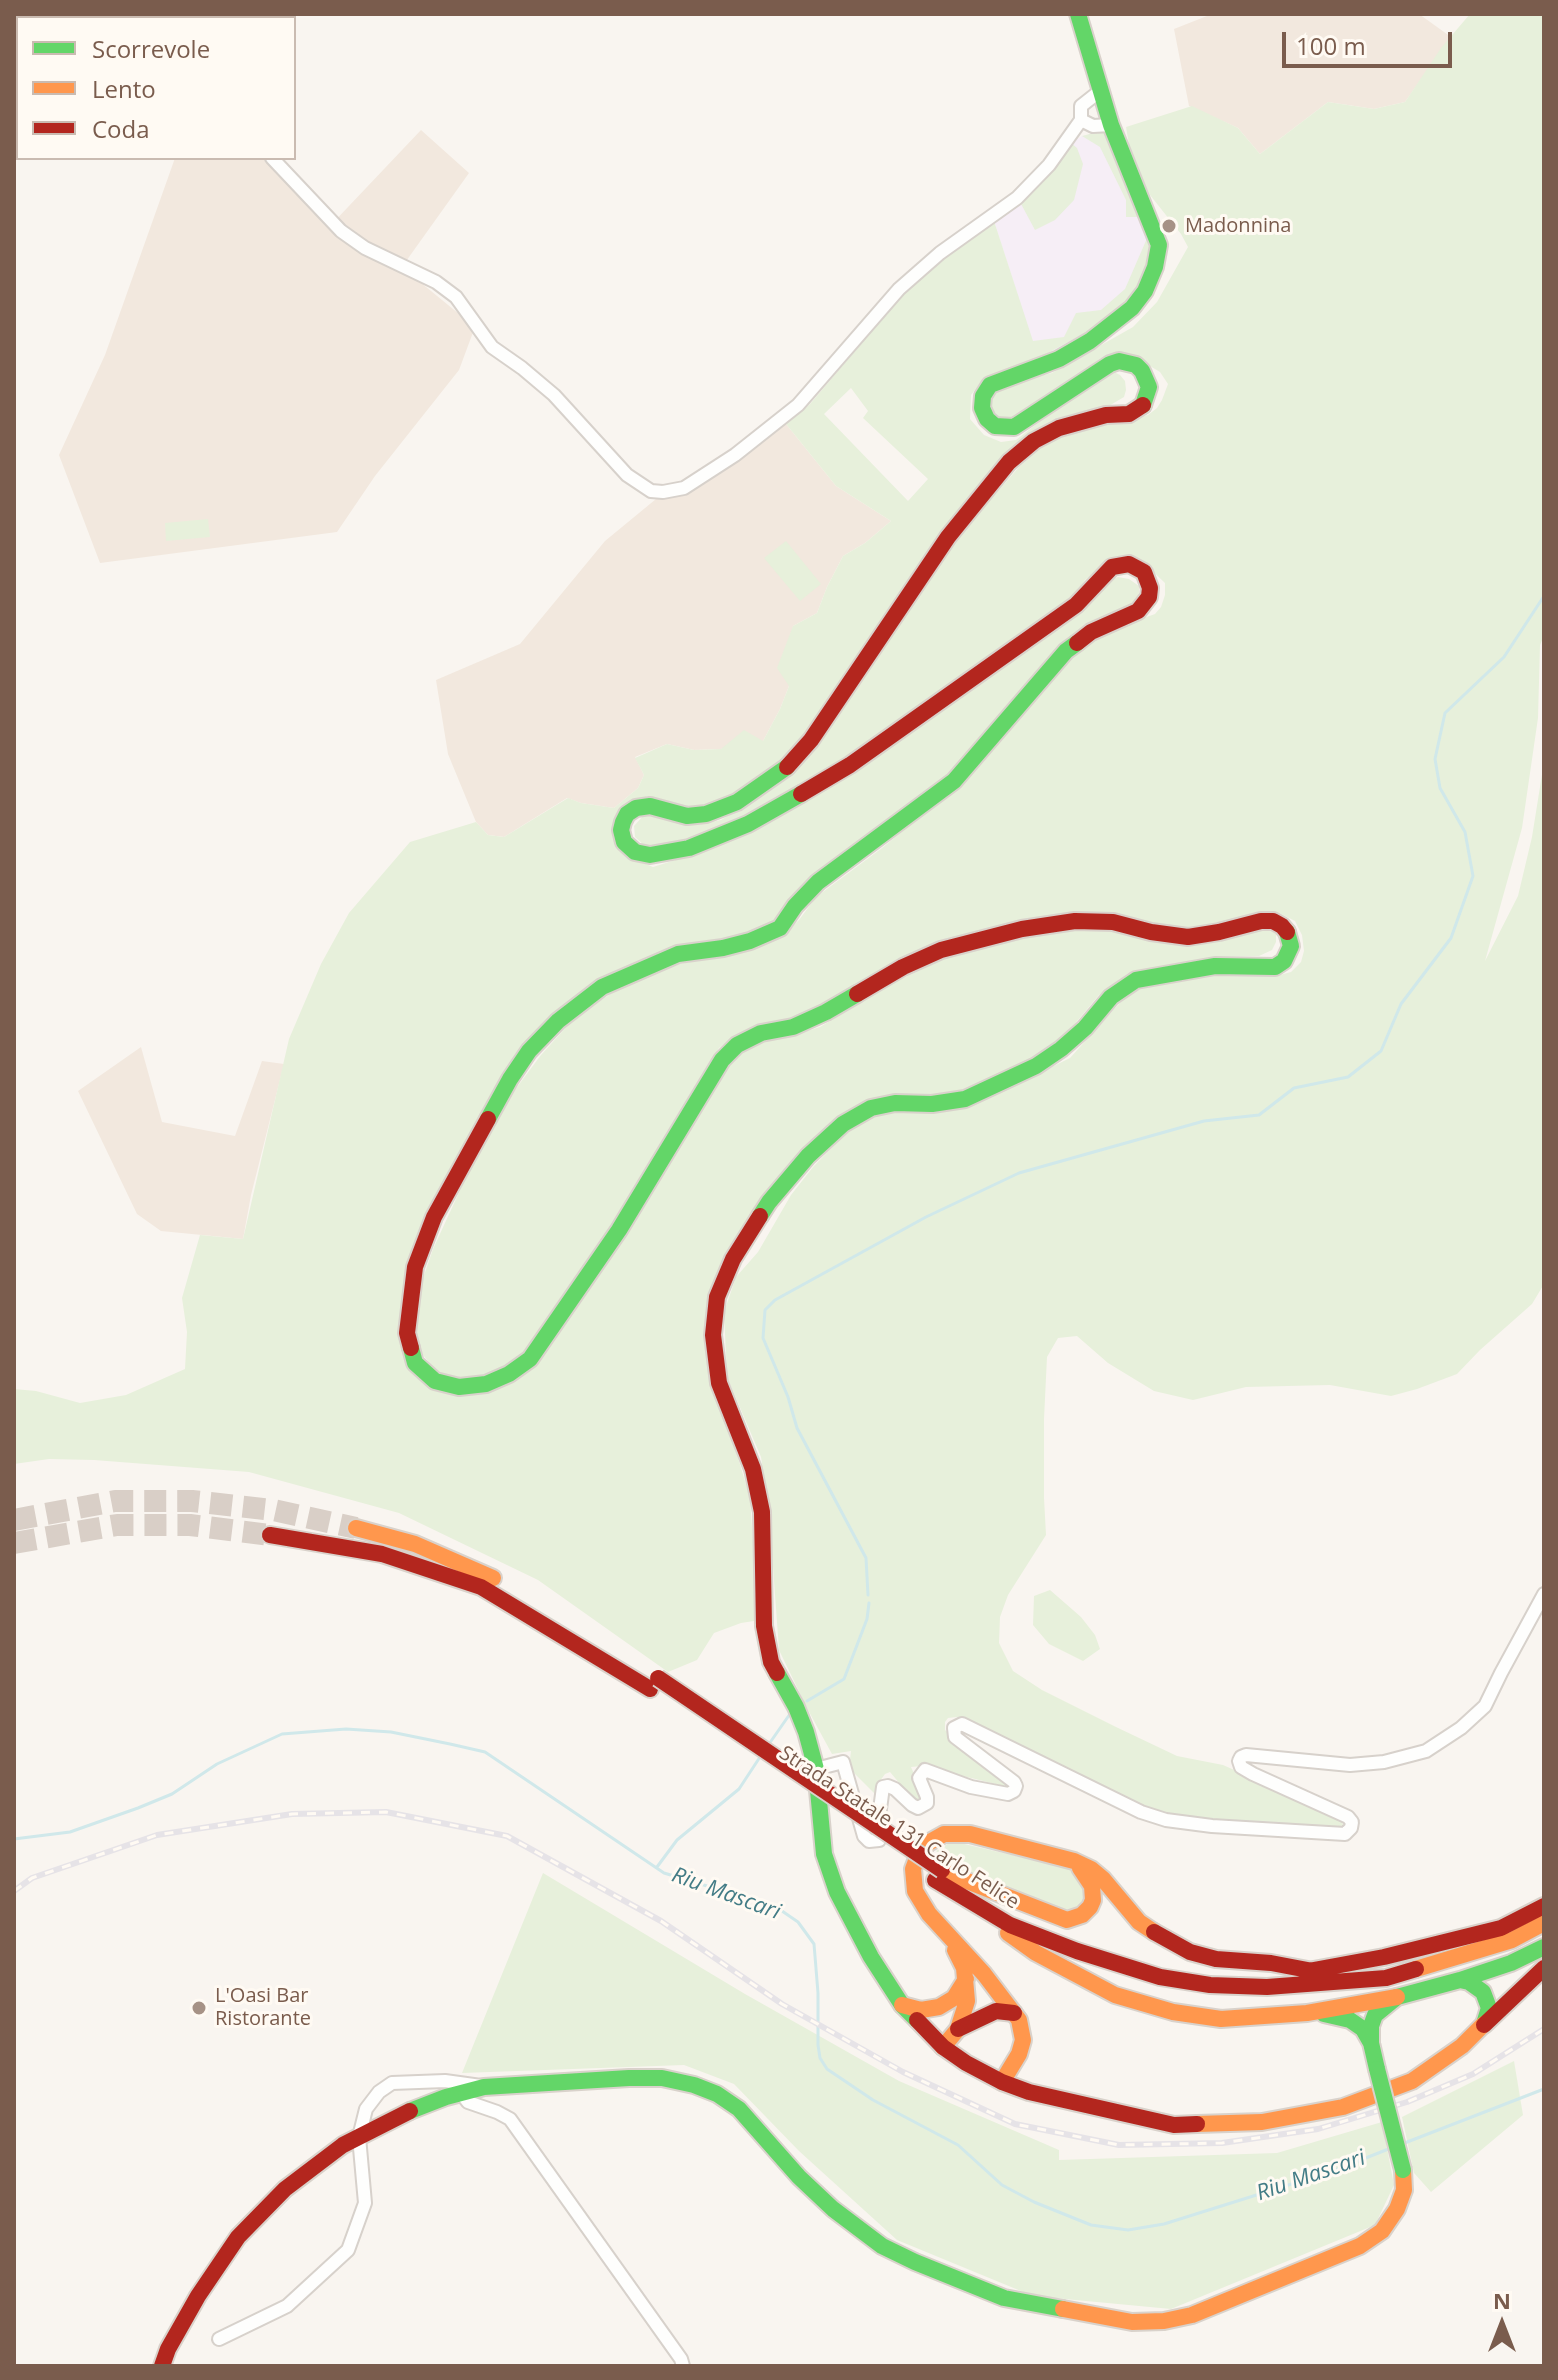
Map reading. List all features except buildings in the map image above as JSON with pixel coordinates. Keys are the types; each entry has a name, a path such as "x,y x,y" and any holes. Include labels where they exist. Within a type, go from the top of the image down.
{"main road":[{"path":"1078,14 1111,125 1159,245 1155,267 1145,291 1132,308 1090,341 1059,359 990,385 981,404 983,413 991,423 1001,428 1014,427 1119,361 1142,371 1149,387 1144,404 1129,414 1106,415 1059,428 1034,441 1009,462 948,537 811,740 785,769 737,802 706,814 687,816 650,806 636,808 627,814 623,822 622,838 628,848 650,855 689,848 748,824 850,765 1076,605 1112,567 1129,564 1144,572 1150,588 1145,605 1091,632 1066,651 954,781 818,882 795,906 780,928 723,948 678,954 602,987 558,1021 529,1051 510,1079 434,1217 415,1267 407,1333 415,1363 435,1381 459,1387 486,1384 509,1374 530,1359 619,1230 722,1060 737,1045 761,1033 793,1027 826,1012 903,967 941,950 1022,929 1075,921 1113,922 1188,937 1261,921 1275,922 1285,929 1290,938 1290,951 1284,961 1275,967 1215,966 1136,980 1111,997 1085,1028 1036,1066 965,1099 932,1104 895,1103 871,1108 843,1124 808,1156 769,1202 733,1259 717,1297 713,1335 719,1383 753,1469 762,1512 764,1626 771,1662 806,1732 816,1769 824,1854 837,1892 871,1957 902,2005 943,2047 1002,2082 1044,2096 1174,2125 1262,2122 1343,2107 1412,2081 1462,2046 1544,1968"},
{"name":"Strada Statale 131 Carlo Felice","path":"356,1528 415,1544 487,1575 1010,1925 1077,1951 1160,1977 1210,1985 1267,1987 1386,1978 1512,1940 1544,1923"},
{"name":"Strada Statale 131 Carlo Felice","path":"270,1535 382,1554 481,1587 654,1684"},
{"path":"1002,2082 1019,2054 1022,2028 984,1974 929,1914 915,1891 913,1869 919,1853 944,1834 970,1834 1074,1861 1091,1869 1139,1922 1190,1952 1216,1959 1271,1963 1313,1971"},
{"path":"942,1877 1067,1920 1082,1915 1090,1907 1094,1892 1090,1879 1074,1861"},
{"path":"942,1877 1036,1953 1074,1975 1115,1995 1173,2012 1221,2019 1307,2013 1397,1997 1511,1963 1544,1947"},
{"name":"Strada Statale 131 Carlo Felice","path":"942,1877 1080,1939 1209,1970 1313,1971 1501,1928 1544,1906"},
{"path":"943,2047 958,2029 967,2001 964,1968 948,1934"},
{"path":"902,2005 921,2010 939,2007 954,1998 966,1979"},
{"path":"1460,1980 1477,1986 1484,1994 1489,2008 1484,2025"},
{"path":"162,2366 168,2349 198,2296 238,2237 285,2189 343,2145 399,2115 484,2087 629,2078 662,2078 717,2094 739,2109 799,2177 833,2209 882,2246 915,2262 1004,2298 1132,2322 1164,2321 1192,2315 1360,2246 1382,2231 1397,2209 1404,2190 1403,2170 1371,2043 1371,2026 1375,2015 1397,1997"},
{"path":"958,2029 996,2011 1014,2013"},
{"path":"1307,2013 1350,2020 1363,2029 1371,2043"}],"street":[{"path":"274,160 341,231 365,248 436,282 456,297 492,347 554,395 627,475 651,491 663,492 684,488 735,455 798,405 899,289 940,253 1017,198 1049,165 1081,120 1081,106 1100,91"},
{"path":"1081,120 1093,126 1111,125"},
{"path":"816,1769 843,1762 864,1836 869,1841 879,1840 883,1787 895,1789 918,1808 925,1807 927,1797 919,1778 925,1770 971,1787 1008,1794 1014,1791 1014,1782 955,1737 954,1728 962,1724 1141,1812 1166,1820 1345,1834 1352,1825 1348,1817 1253,1774 1241,1767 1239,1759 1246,1755 1350,1765 1384,1762 1426,1751 1461,1728 1485,1706 1544,1594"},
{"path":"219,2339 287,2306 348,2250 365,2203 359,2137 366,2109 379,2092 392,2083 445,2081 484,2087"},
{"path":"461,2093 468,2102 510,2119 683,2366"}],"shaded area":[{"path":"14,14 264,14 16,16 14,39"},
{"path":"1212,14 1419,14 1451,37 1405,102 1374,109 1328,102 1260,154 1238,128 1189,106 1174,29"},
{"path":"421,130 469,173 399,271 420,282 475,327 459,370 375,476 337,532 100,563 59,455 105,355 174,160 266,160 330,226"},
{"path":"1105,130 1148,236 1150,266 1094,328 1038,360 994,221 1071,143 1082,136"},
{"path":"786,424 836,486 891,521 865,543 843,556 817,613 793,626 789,686 763,741 721,749 694,750 667,744 635,757 644,775 638,788 614,808 567,798 504,837 488,835 476,822 448,754 436,680 520,644 605,541 656,499 686,494"},
{"path":"141,1047 162,1122 235,1136 262,1061 284,1064 243,1239 161,1231 137,1214 78,1091"}],"green space":[{"path":"1470,14 1544,14 1544,636 1540,645 1538,718 1522,828 1485,961 1518,896 1532,837 1544,762 1544,1284 1532,1304 1457,1374 1391,1396 1330,1385 1246,1387 1193,1400 1154,1391 1108,1363 1077,1336 1058,1338 1047,1357 1044,1419 1046,1535 1008,1595 1000,1617 999,1643 1013,1671 1042,1690 1177,1756 1223,1765 1335,1815 1343,1825 1338,1828 1261,1825 1179,1817 1133,1804 957,1717 948,1718 945,1730 1012,1788 922,1766 911,1767 925,1799 920,1802 911,1797 890,1772 877,1785 875,1794 849,1768 851,1751 832,1754 779,1650 769,1511 761,1457 727,1377 724,1312 736,1277 758,1252 791,1195 813,1167 862,1122 886,1111 970,1107 1070,1058 1134,989 1148,983 1211,974 1276,976 1291,972 1301,962 1304,951 1302,935 1295,921 1279,913 1260,911 1200,928 1174,928 1106,915 1014,924 818,1009 737,1035 719,1048 627,1205 524,1354 509,1369 487,1378 463,1380 436,1371 423,1355 416,1337 416,1311 422,1281 433,1249 479,1149 511,1095 569,1024 614,992 651,974 680,964 753,950 778,939 799,920 816,897 950,792 1000,740 1075,651 1096,635 1155,614 1161,607 1165,583 1144,563 1125,558 1109,561 1085,580 1071,601 874,741 765,809 716,834 667,848 645,846 635,837 634,826 643,816 650,814 696,825 721,820 789,775 829,728 959,536 1019,467 1046,443 1071,432 1148,415 1157,408 1168,384 1160,372 1135,357 1115,355 1101,358 1015,421 998,420 991,413 989,396 1001,385 1052,373 1133,327 1157,302 1188,247 1150,195 1131,156 1126,127 1192,106 1238,128 1260,154 1328,102 1374,109 1405,102 1441,48"},
{"path":"1105,130 1141,217 1126,217 1126,200 1100,147 1082,136"},
{"path":"1071,143 1077,148 1083,164 1074,200 1055,220 1035,230 1020,202"},
{"path":"994,221 1033,341 1064,337 1076,313 1101,310 1125,289 1148,236 1151,256 1141,286 1122,306 1094,328 1020,368 981,382 971,395 970,419 984,435 1001,442 1016,440 1095,378 1112,371 1125,381 1124,397 1107,407 1051,421 1016,446 787,761 725,801 683,806 648,796 636,801 622,815 629,857 653,867 717,847 871,762 952,700 1070,620 1105,582 1118,577 1129,579 1139,586 1135,604 1092,625 950,779 776,923 738,938 682,947 592,985 484,1111 449,1170 417,1240 403,1296 399,1326 405,1351 429,1385 441,1391 468,1394 499,1387 524,1371 732,1058 757,1043 820,1027 889,985 950,956 1041,931 1096,927 1176,943 1203,944 1265,928 1276,934 1276,942 1272,950 1259,956 1217,956 1127,974 1099,995 1063,1038 1033,1060 953,1095 874,1099 844,1117 802,1154 756,1204 717,1274 708,1314 707,1350 720,1409 750,1498 754,1621 714,1633 697,1660 668,1672 538,1580 399,1513 249,1472 94,1460 49,1459 14,1464 14,1389 36,1391 80,1403 126,1395 185,1369 187,1332 182,1298 200,1235 243,1239 289,1039 321,964 349,913 410,842 476,822 488,835 504,837 568,798 614,808 638,788 644,775 635,758 667,744 694,750 721,749 744,730 763,741 789,686 777,668 793,626 817,613 843,556 865,543 891,521 836,486 786,424 810,404 905,292","holes":["851,388 868,411 863,418 928,479 908,501 824,414"]},
{"path":"208,519 210,537 166,541 165,523"},
{"path":"786,541 821,584 800,601 764,558"},
{"path":"1050,1590 1081,1617 1095,1635 1100,1649 1083,1661 1049,1644 1033,1625 1034,1596"},
{"path":"949,1843 1076,1870 1082,1878 1084,1903 1071,1915 973,1879 936,1851"},
{"path":"543,1873 745,1994 899,2081 1059,2150 1059,2160 1277,2153 1382,2122 1394,2185 1375,2225 1171,2309 1033,2296 897,2240 799,2151 734,2084 684,2065 462,2073"},
{"path":"1514,2061 1523,2115 1431,2192 1414,2173 1402,2117"}],"waterway":[{"path":"868,1595 866,1558 797,1428 788,1397 763,1338 765,1310 775,1300 926,1217 1019,1173 1204,1121 1259,1115 1294,1088 1348,1077 1381,1051 1401,1004 1451,938 1473,876 1465,832 1440,788 1435,759 1445,713 1504,657 1544,596"},
{"path":"807,1701 844,1679 867,1619 869,1603"},
{"path":"769,1744 792,1711"},
{"name":"Riu Mascari","path":"14,1839 70,1832 138,1808 172,1794 217,1764 282,1734 346,1729 391,1732 450,1744 485,1752 664,1873 760,1902 798,1922 814,1944 818,2045 820,2058 827,2069 873,2100 958,2145 1002,2185 1034,2202 1091,2225 1128,2230 1164,2224 1333,2171 1391,2148"},
{"path":"657,1867 677,1840 739,1789 760,1757"},
{"name":"Riu Mascari","path":"1402,2144 1544,2089"}],"tunnel":[{"path":"14,1520 115,1501 192,1501 273,1510 356,1528"},
{"path":"14,1543 117,1525 190,1525 270,1535"}],"railway":[{"path":"14,1891 32,1878 157,1835 292,1814 386,1812 507,1836 661,1921 782,2004 903,2072 1015,2124 1119,2145 1222,2143 1318,2129 1407,2102 1473,2074 1544,2029"}],"traffic: fast":[{"path":"1078,14 1111,125 1159,245 1155,267 1145,291 1132,308 1090,341 1059,359 990,385 983,396 982,408 995,426 1014,427 1119,361 1136,365 1142,371 1149,387 1143,405"},
{"path":"488,1119 529,1051 558,1021 602,987 678,954 723,948 780,928 795,906 818,882 954,781 1066,651 1077,643"},
{"path":"787,767 737,802 706,814 687,816 650,806 636,808 627,814 623,822 624,842 635,852 650,855 689,848 748,824 801,794"},
{"path":"760,1216 808,1156 843,1124 871,1108 895,1103 932,1104 965,1099 1036,1066 1061,1049 1085,1028 1111,997 1136,980 1215,966 1275,967 1284,961 1291,946 1287,932"},
{"path":"411,1348 415,1363 435,1381 459,1387 486,1384 509,1374 530,1359 619,1230 722,1060 737,1045 761,1033 793,1027 857,994"},
{"path":"777,1673 806,1732 816,1769 824,1854 837,1892 871,1957 902,2005 917,2020"},
{"path":"1460,1980 1511,1963 1544,1947"},
{"path":"1377,2069 1371,2026 1375,2015 1397,1997 1460,1980 1469,1982 1483,1992 1489,2008 1484,2024"},
{"path":"1324,2014 1350,2020 1363,2029 1371,2043"},
{"path":"1377,2069 1403,2170"},
{"path":"410,2111 484,2087 629,2078 662,2078 694,2085 717,2094 739,2109 799,2177 833,2209 882,2246 1004,2298 1063,2309"}],"traffic: slow":[{"path":"356,1528 415,1544 493,1578"},
{"path":"1002,2082 1019,2054 1023,2040 1019,2020 984,1974 929,1914 915,1891 913,1869 919,1853 928,1843 944,1834 970,1834 1074,1861 1103,1879 1139,1922 1154,1932"},
{"path":"949,1874 1067,1920 1082,1915 1093,1900 1092,1886 1080,1868"},
{"path":"1416,1969 1512,1940 1544,1923"},
{"path":"1008,1933 1036,1953 1115,1995 1173,2012 1221,2019 1307,2013 1397,1997"},
{"path":"943,2047 958,2029 967,2001 964,1968 955,1950"},
{"path":"902,2005 921,2010 939,2007 954,1998 966,1979"},
{"path":"1197,2124 1262,2122 1343,2107 1412,2081 1462,2046 1484,2024"},
{"path":"1063,2309 1132,2322 1164,2321 1192,2315 1360,2246 1382,2231 1397,2209 1404,2190 1403,2170"}],"traffic: jam":[{"path":"787,767 811,740 948,537 1009,462 1034,441 1059,428 1106,415 1129,414 1143,405"},
{"path":"801,794 850,765 1076,605 1112,567 1129,564 1144,572 1150,588 1149,597 1138,611 1091,632 1077,643"},
{"path":"857,994 903,967 941,950 1022,929 1075,921 1113,922 1188,937 1273,921 1287,932"},
{"path":"411,1348 407,1333 415,1267 434,1217 488,1119"},
{"path":"760,1216 733,1259 717,1297 713,1335 719,1383 753,1469 762,1512 764,1626 771,1662 777,1673"},
{"path":"270,1535 382,1554 481,1587 650,1689"},
{"path":"658,1678 942,1870"},
{"path":"935,1880 1010,1925 1077,1951 1160,1977 1210,1985 1267,1987 1386,1978 1416,1969"},
{"path":"1308,1971 1384,1957 1501,1928 1544,1906"},
{"path":"1154,1932 1190,1952 1216,1959 1271,1963 1313,1971"},
{"path":"1484,2025 1544,1968"},
{"path":"958,2029 996,2011 1014,2013"},
{"path":"917,2020 943,2047 1002,2082 1029,2092 1174,2125 1197,2124"},
{"path":"162,2366 168,2349 198,2296 238,2237 285,2189 343,2145 410,2111"}],"place":[{"name":"Madonnina","path":"1169,226"},
{"name":"L'Oasi Bar Ristorante","path":"199,2008"}]}
